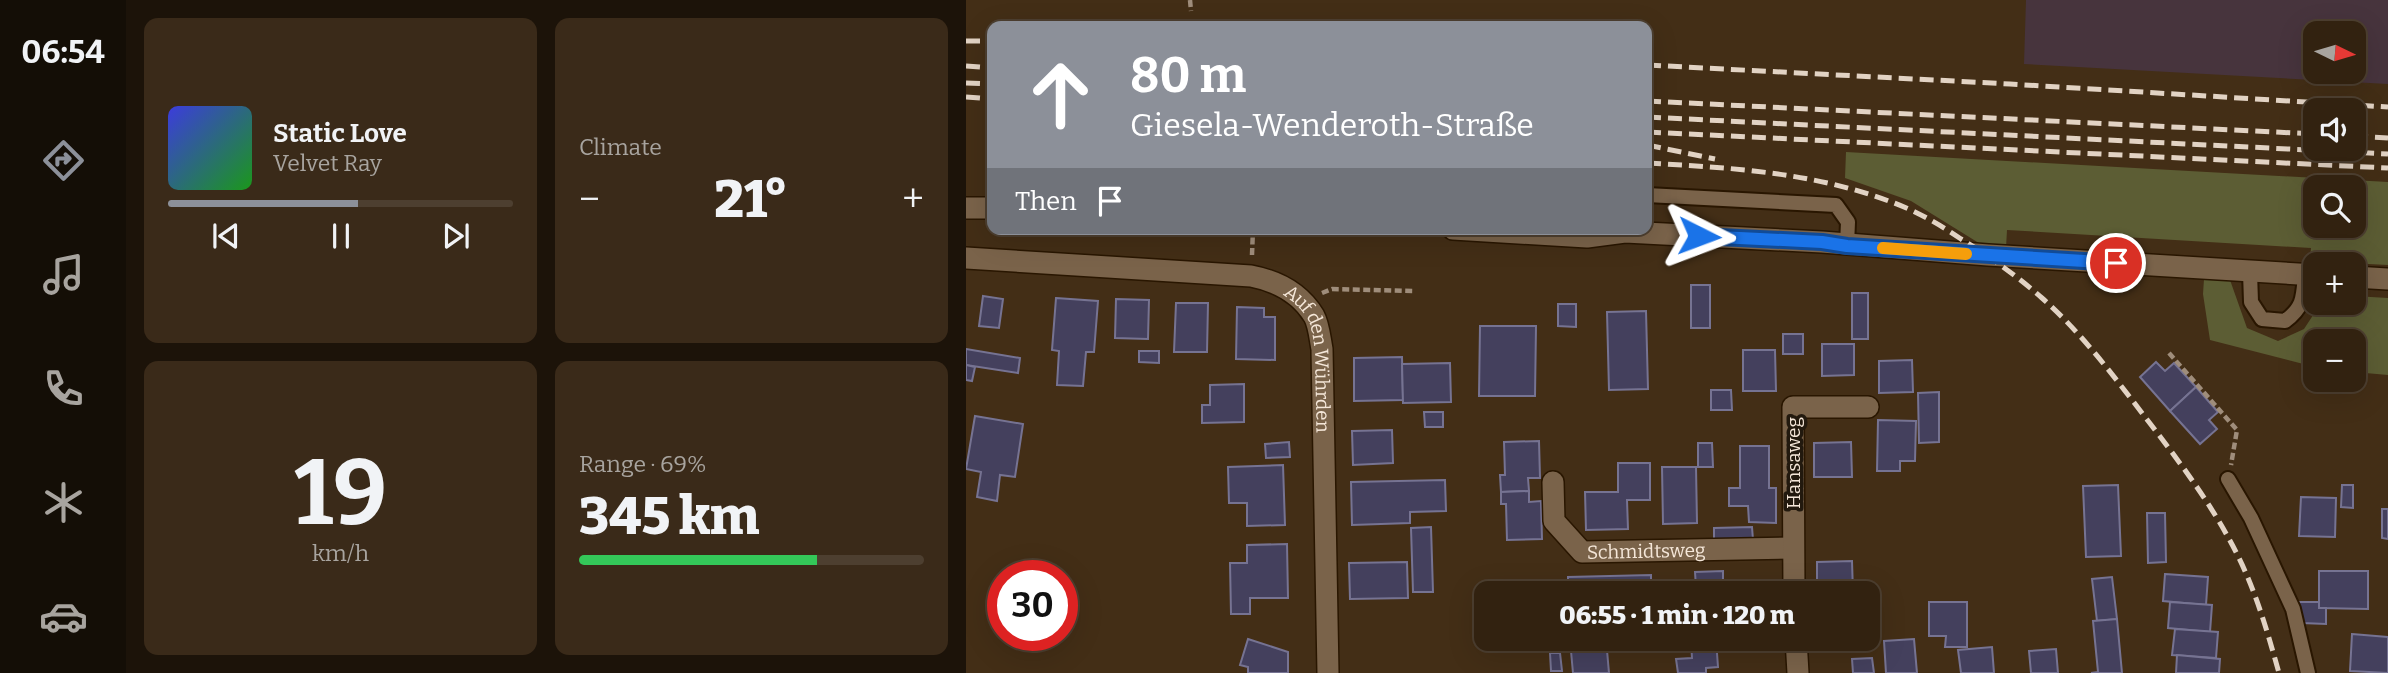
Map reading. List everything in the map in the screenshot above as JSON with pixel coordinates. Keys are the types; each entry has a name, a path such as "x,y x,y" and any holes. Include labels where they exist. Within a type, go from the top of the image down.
{"street":[{"path":"966,208 987,208"},
{"path":"1652,233 2303,275"},
{"path":"1554,235 1600,235"},
{"name":"Auf den Wührden","path":"966,258 1251,276 1271,280 1297,295 1315,318 1322,349 1328,673"},
{"path":"2366,278 2388,279"},
{"name":"Hansaweg","path":"1793,581 1793,407 1868,407"},
{"name":"Schmidtsweg","path":"1553,482 1554,521 1582,552 1792,548"},
{"path":"1797,651 1798,673"}],"lane":[{"path":"1652,195 1836,205 1848,222 1847,246"},
{"path":"2250,271 2250,302 2262,318 2285,321 2298,311 2303,298"},
{"path":"2228,479 2251,518 2293,609 2308,673"}],"path":[{"path":"1190,0 1191,11"},
{"path":"1253,235 1253,243"},
{"path":"1302,302 1332,289 1415,291"},
{"path":"2169,353 2237,430 2228,479"}],"shaded area":[{"path":"2026,0 2388,0 2388,84 2366,83 2366,21 2303,21 2303,79 2024,64"}],"green space":[{"path":"1846,152 2303,177 2303,238 2366,238 2366,181 2388,182 2388,265 2366,264 2366,252 2311,252 2311,248 2007,230 2006,248 1995,253 1911,201 1845,178"},
{"path":"2204,279 2230,280 2247,328 2278,341 2303,329 2303,364 2210,340 2203,294"},
{"path":"2366,297 2388,298 2388,375 2366,373 2366,329 2304,329 2313,315 2366,315"}],"building":[{"path":"1691,285 1710,285 1710,328 1691,328"},
{"path":"1852,293 1868,293 1868,339 1852,339"},
{"path":"983,296 1003,299 999,328 979,326"},
{"path":"1056,298 1098,301 1094,352 1086,352 1083,386 1057,385 1059,351 1052,350"},
{"path":"1116,299 1149,300 1148,339 1115,338"},
{"path":"1176,303 1208,303 1207,352 1174,352"},
{"path":"1558,304 1576,304 1576,327 1558,326"},
{"path":"1237,307 1264,308 1264,317 1275,317 1275,360 1236,359"},
{"path":"1646,311 1648,389 1609,390 1607,312"},
{"path":"1480,326 1536,326 1535,396 1479,396"},
{"path":"1783,334 1803,334 1803,354 1783,354"},
{"path":"1822,344 1854,344 1854,375 1822,376"},
{"path":"966,349 1020,358 1018,373 966,365"},
{"path":"1743,350 1775,350 1776,391 1743,391"},
{"path":"1139,351 1159,351 1159,363 1139,362"},
{"path":"1402,357 1403,400 1354,401 1354,358"},
{"path":"1912,360 1913,392 1879,393 1879,361"},
{"path":"2156,362 2165,371 2174,363 2196,387 2170,411 2140,377"},
{"path":"1450,363 1451,402 1403,403 1402,364"},
{"path":"966,365 975,367 972,381 966,380"},
{"path":"1244,384 1244,422 1202,423 1202,405 1210,405 1210,385"},
{"path":"2196,387 2218,412 2209,420 2217,429 2200,444 2170,411"},
{"path":"1711,390 1731,390 1732,410 1711,410"},
{"path":"1939,392 1939,442 1919,443 1918,393"},
{"path":"1424,412 1443,412 1443,427 1425,427"},
{"path":"975,416 1023,424 1015,477 1000,475 997,501 977,497 981,472 966,469"},
{"path":"1878,420 1916,421 1915,461 1900,461 1900,471 1877,471"},
{"path":"1392,430 1393,463 1353,465 1352,431"},
{"path":"1539,441 1540,478 1528,478 1529,491 1501,492 1500,475 1505,475 1504,442"},
{"path":"1289,442 1290,457 1266,458 1265,444"},
{"path":"1851,442 1852,477 1814,477 1814,443"},
{"path":"1698,443 1712,443 1713,467 1698,467"},
{"path":"1740,446 1769,446 1769,488 1776,488 1776,523 1749,522 1748,506 1729,506 1729,488 1740,488"},
{"path":"1618,463 1650,463 1650,500 1627,500 1628,529 1586,530 1585,492 1618,492"},
{"path":"1283,465 1285,525 1247,526 1247,503 1229,503 1228,467"},
{"path":"1662,467 1696,467 1697,523 1663,524"},
{"path":"1445,480 1446,511 1410,512 1410,523 1352,525 1351,482"},
{"path":"2118,485 2121,556 2086,557 2083,486"},
{"path":"2342,485 2353,485 2353,508 2341,507"},
{"path":"1529,491 1529,502 1541,501 1542,539 1507,540 1506,504 1501,504 1501,492"},
{"path":"2301,497 2336,498 2335,537 2299,536"},
{"path":"2382,509 2388,509 2388,539 2382,538"},
{"path":"2147,513 2165,513 2166,562 2148,563"},
{"path":"1431,527 1433,592 1413,592 1411,528"},
{"path":"1752,527 1753,540 1714,541 1714,528"},
{"path":"1287,544 1288,598 1250,598 1250,614 1231,614 1230,563 1247,563 1247,545"},
{"path":"1852,561 1853,581 1817,581 1817,562"},
{"path":"1407,562 1408,598 1350,599 1349,563"},
{"path":"1723,571 1723,581 1696,581 1695,572"},
{"path":"2319,571 2368,571 2368,609 2319,608"},
{"path":"2165,574 2208,577 2206,605 2163,601"},
{"path":"1651,575 1651,581 1568,581 1568,577"},
{"path":"2112,577 2117,619 2097,621 2092,579"},
{"path":"1929,602 1967,602 1967,647 1945,647 1946,636 1929,636"},
{"path":"2170,602 2212,605 2210,632 2168,628"},
{"path":"2297,602 2319,602 2319,608 2326,608 2326,624 2302,623"},
{"path":"2117,619 2122,673 2091,673 2098,672 2093,621"},
{"path":"2175,629 2218,632 2216,658 2172,655"},
{"path":"2352,634 2388,637 2388,673 2350,671"},
{"path":"1248,639 1288,652 1288,673 1248,673 1248,667 1240,665"},
{"path":"1914,639 1917,673 1886,673 1884,641"},
{"path":"1992,647 1994,673 1961,673 1958,650"},
{"path":"2056,649 2058,673 2031,673 2029,651"},
{"path":"1571,651 1607,651 1609,673 1573,673"},
{"path":"1692,651 1717,651 1718,667 1706,668 1706,673 1678,673 1676,659 1692,658"},
{"path":"1550,653 1560,653 1562,671 1551,671"},
{"path":"2177,655 2220,659 2219,673 2176,673"},
{"path":"1872,658 1874,673 1853,673 1852,659"}],"railway":[{"path":"966,41 987,41"},
{"path":"1652,65 2388,107"},
{"path":"966,66 987,68"},
{"path":"966,83 987,84"},
{"path":"966,97 987,99"},
{"path":"1652,101 2303,133"},
{"path":"1652,117 2388,154"},
{"path":"1652,132 2388,168"},
{"path":"2366,137 2388,138"},
{"path":"1652,146 1715,159"},
{"path":"1652,163 1781,174 1847,188 1879,198 1936,223 2023,282 2057,312 2100,359 2205,499 2248,578 2279,673"}],"slow traffic":[{"path":"1883,248 1966,254"}],"route":[{"path":"1699,236 2116,263"}]}
